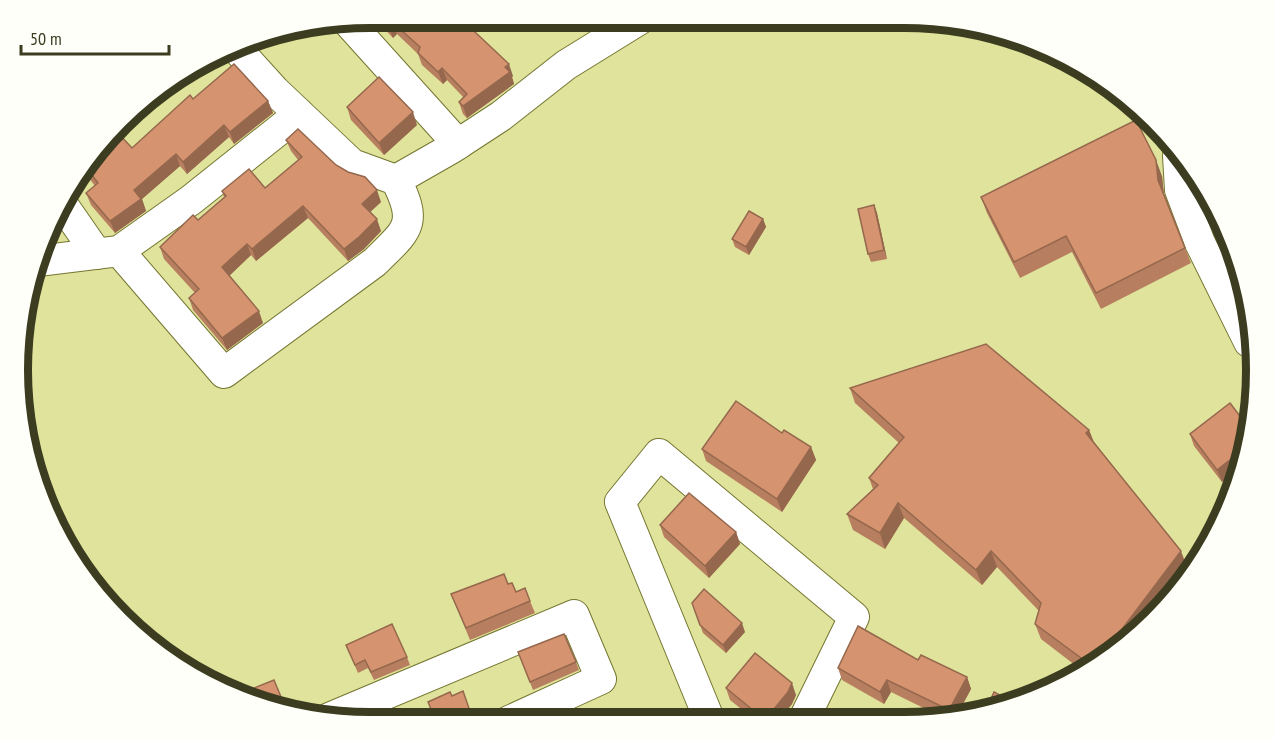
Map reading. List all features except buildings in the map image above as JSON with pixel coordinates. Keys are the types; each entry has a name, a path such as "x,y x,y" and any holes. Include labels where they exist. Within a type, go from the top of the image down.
{"street":[{"path":"396,180 501,116 566,65 626,28"},
{"path":"354,29 458,144"},
{"path":"68,210 224,373 375,262 408,225 409,212 406,200 396,180 352,164 299,114 241,53"},
{"path":"47,260 108,252 191,200 299,114"},
{"path":"1178,167 1179,190 1200,243 1244,331"},
{"path":"706,712 620,502 659,454 854,617 807,712"},
{"path":"346,711 574,615 601,679 529,712"}]}
